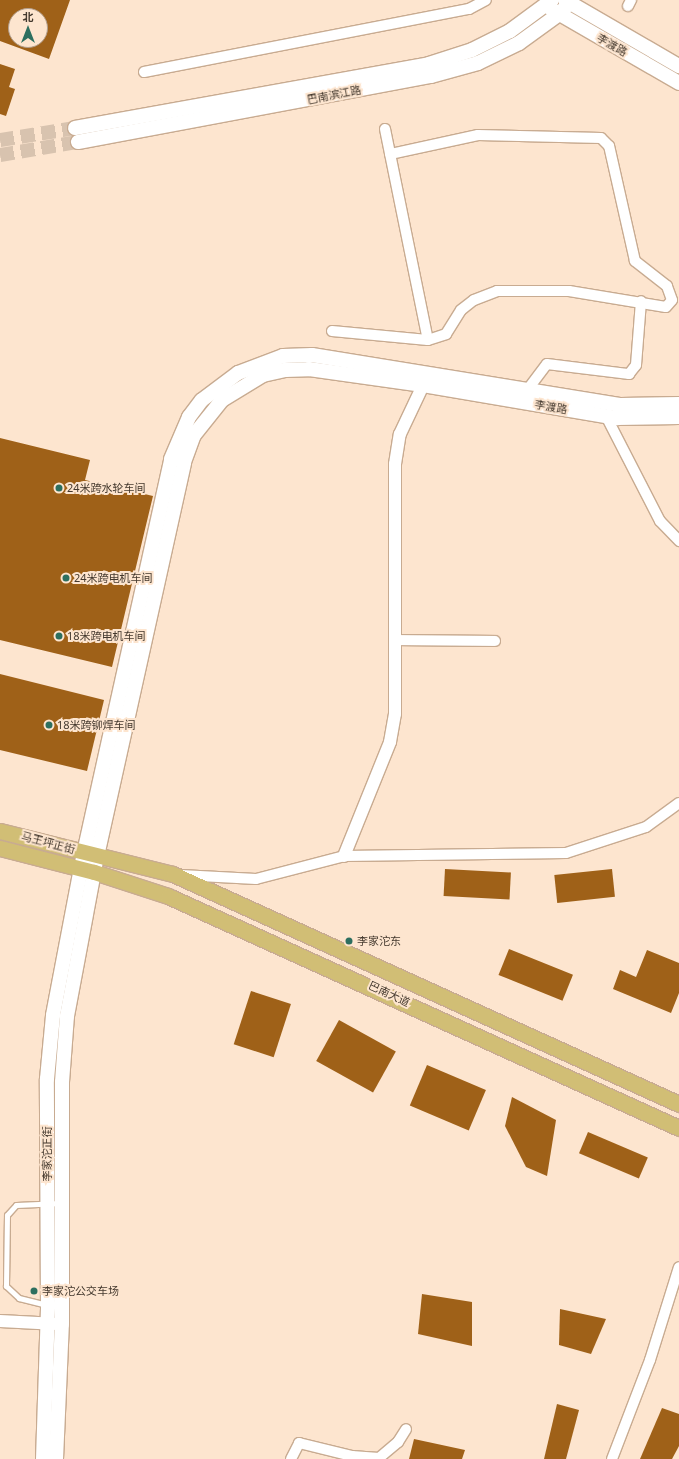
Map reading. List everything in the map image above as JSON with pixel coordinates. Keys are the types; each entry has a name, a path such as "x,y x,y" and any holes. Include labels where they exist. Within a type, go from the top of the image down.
{"main road":[{"name":"巴南滨江路","path":"78,142 431,76 478,63 519,43 559,14 569,1"},
{"name":"李渡路","path":"569,1 679,66"},
{"name":"巴南滨江路","path":"75,128 429,64 472,50 510,32 549,3"},
{"name":"李渡路","path":"549,3 559,14 679,83"},
{"name":"李渡路","path":"90,854 171,459 189,417 220,384 261,362 283,356 312,355 430,372 621,404 679,404"},
{"name":"李渡路","path":"90,854 184,462 206,416 242,386 263,375 285,370 309,369 423,385 606,416 653,420 679,417"},
{"name":"马王坪正街","path":"0,831 90,854"},
{"name":"马王坪正街","path":"0,848 88,870"},
{"name":"李家沱正街","path":"42,1459 47,1323 64,1049 90,854"},
{"name":"巴南大道","path":"90,854 173,874 679,1104"},
{"name":"巴南大道","path":"88,870 168,896 679,1128"},
{"name":"李家沱正街","path":"54,1204 62,1324 56,1459"}],"street":[{"path":"144,72 469,9 486,0"},
{"path":"385,128 428,340"},
{"path":"332,331 428,340 446,334 461,310 474,300 497,291 569,291 640,301 666,307 672,300 667,286 635,261 609,146 601,138 478,135 390,154"},
{"path":"528,389 547,364 629,374 636,365 640,301"},
{"path":"344,856 390,742 395,714 395,464 400,434 430,372"},
{"path":"606,416 660,521 679,541"},
{"path":"396,640 495,640"},
{"path":"173,874 256,879 344,856 566,853 646,827 679,803"},
{"path":"612,1459 650,1360 679,1267"},
{"path":"0,1321 62,1324"},
{"path":"291,1459 298,1443 352,1456 379,1458 398,1442 406,1428"}],"lane":[{"path":"48,1305 19,1298 6,1286 7,1215 16,1205 54,1204"}],"building":[{"path":"0,0 70,0 49,59 19,48 48,48 48,8 8,8 8,44 0,41"},
{"path":"0,64 15,69 9,87 15,89 6,116 0,114"},
{"path":"0,438 90,460 85,480 153,496 112,667 0,640"},
{"name":"18米跨铆焊车间","path":"0,674 104,700 87,771 0,750"},
{"path":"445,869 511,872 509,899 444,896"},
{"path":"612,869 615,897 557,903 554,875"},
{"path":"509,949 573,975 562,1001 499,975"},
{"path":"647,950 679,963 679,993 671,1013 613,989 620,970 636,977"},
{"path":"251,991 291,1004 274,1057 234,1044"},
{"path":"339,1020 396,1052 373,1093 316,1061"},
{"path":"427,1065 486,1090 469,1131 410,1106"},
{"path":"512,1097 556,1120 547,1176 526,1167 505,1126"},
{"path":"588,1132 648,1157 639,1179 579,1153"},
{"path":"422,1294 472,1302 472,1346 418,1334"},
{"path":"560,1309 606,1319 591,1354 559,1345"},
{"path":"557,1404 579,1410 566,1459 544,1459"},
{"path":"662,1408 679,1414 679,1446 672,1459 640,1459"},
{"path":"414,1439 465,1450 462,1459 409,1459"}],"tunnel":[{"path":"0,140 75,128"},
{"path":"0,155 78,142"}],"place":[{"name":"24米跨水轮车间","path":"59,488"},
{"name":"24米跨电机车间","path":"66,578"},
{"name":"18米跨电机车间","path":"59,636"},
{"name":"18米跨铆焊车间","path":"49,725"},
{"name":"李家沱东","path":"349,941"},
{"name":"李家沱公交车场","path":"34,1291"}]}
